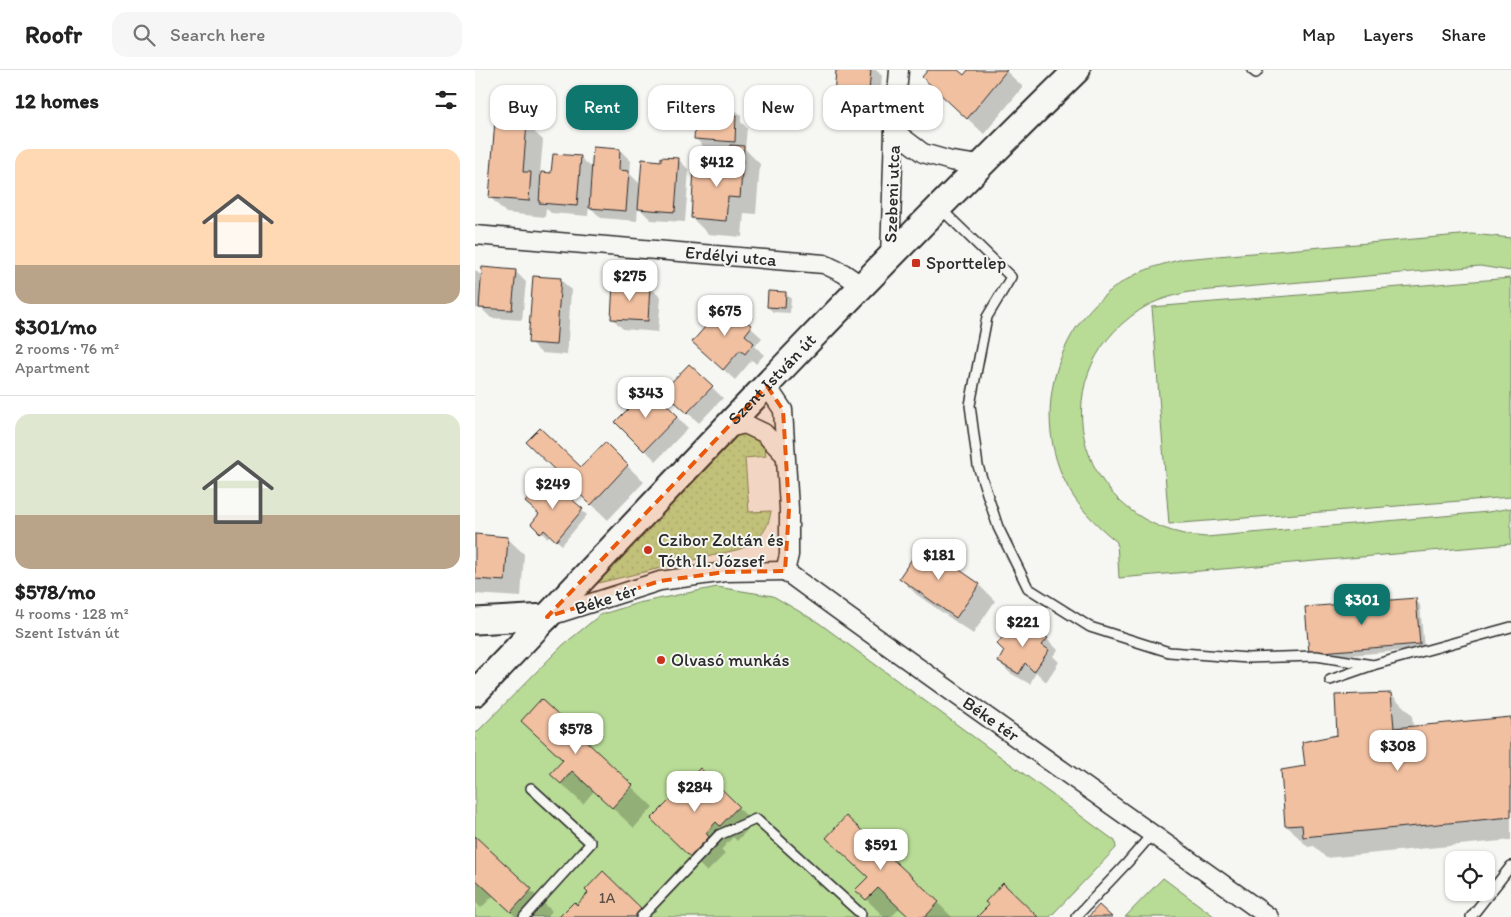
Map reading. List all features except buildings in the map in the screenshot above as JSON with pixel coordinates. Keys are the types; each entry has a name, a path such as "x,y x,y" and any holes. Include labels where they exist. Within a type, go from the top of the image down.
{"street":[{"name":"Szebeni utca","path":"890,258 894,131 899,70"},
{"name":"Szent István út","path":"475,693 862,286 979,166 1077,70"},
{"name":"Szebeni utca","path":"894,131 923,154 951,162 979,166"},
{"name":"Erdélyi utca","path":"475,235 825,264 862,286"},
{"path":"767,386 783,410 789,509 789,555 785,571"},
{"path":"724,429 745,424 764,433 785,455"},
{"name":"Béke tér","path":"547,617 660,582 725,572 785,571 1269,917"},
{"path":"475,621 547,617"}],"lane":[{"path":"1252,70 1256,73 1258,70"},
{"path":"940,208 1011,277 987,317 969,405 978,466 998,528 1028,588 1090,627 1169,652 1248,658 1316,656 1373,665"},
{"path":"1330,680 1373,665 1511,627"},
{"path":"524,917 591,843 531,788"},
{"path":"641,917 719,835 757,819 861,914"},
{"path":"1075,917 1153,833"},
{"path":"1471,917 1511,866"}],"highlighted area":[{"path":"767,386 783,410 789,509 785,571 725,572 660,581 547,617"}],"green space":[{"path":"1472,234 1511,238 1511,271 1480,266 1189,292 1170,297 1140,310 1108,339 1088,373 1082,410 1086,446 1102,480 1128,508 1163,528 1206,537 1488,512 1511,508 1511,544 1119,578 1117,542 1083,509 1073,496 1059,468 1052,438 1050,407 1055,377 1065,348 1080,322 1101,299 1126,280 1139,273 1183,259"},
{"path":"1511,278 1511,497 1169,524 1152,307"},
{"path":"737,431 753,434 765,448 766,456 745,458 749,512 771,511 765,530 757,539 740,549 594,584"},
{"path":"717,587 773,596 819,623 1115,841 1116,848 1050,917 475,917 475,734 563,645 600,615 638,603"},
{"path":"1163,878 1215,917 1125,917"}],"place":[{"name":"Sporttelep","path":"916,263"},
{"name":"Czibor Zoltán és Tóth II. József","path":"648,550"},
{"name":"Olvasó munkás","path":"661,660"}]}
